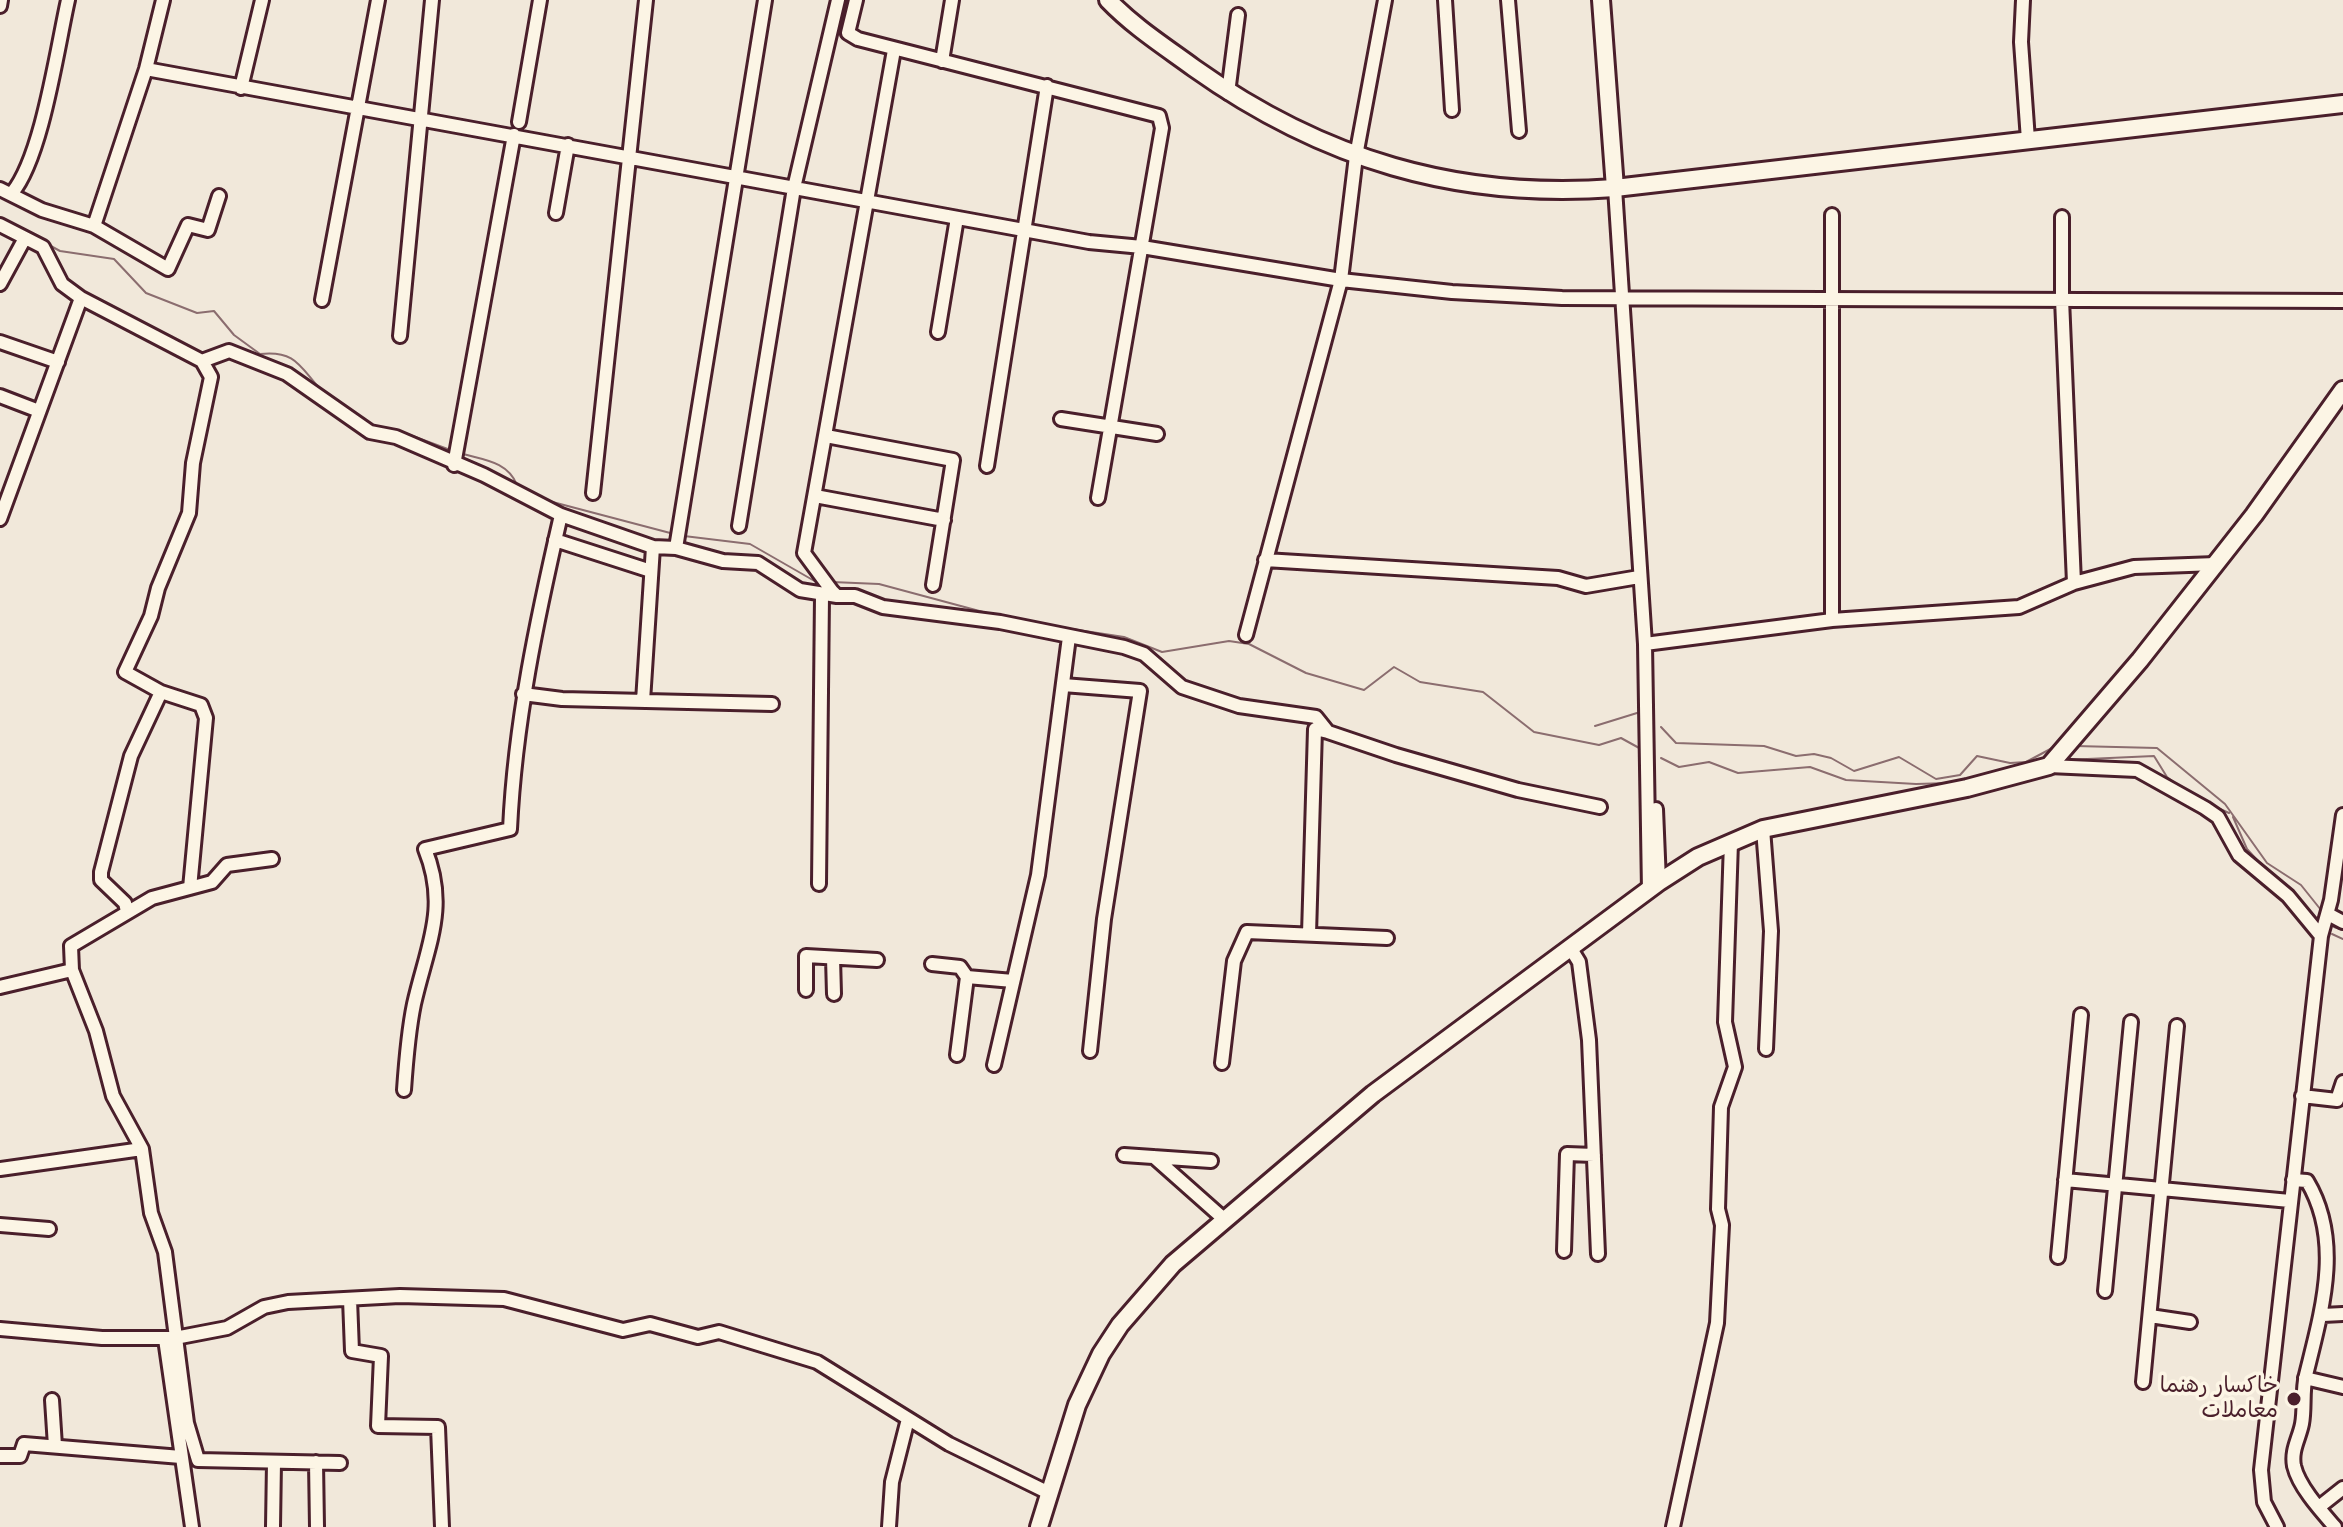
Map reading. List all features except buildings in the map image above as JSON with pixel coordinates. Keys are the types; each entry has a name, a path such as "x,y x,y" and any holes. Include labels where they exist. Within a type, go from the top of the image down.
{"main road":[{"path":"1108,0 1129,22 1228,93 1270,118 1356,156 1419,174 1491,188 1556,193 1615,188 2343,104"},
{"path":"1601,0 1615,188"},
{"path":"1039,1527 1077,1405 1101,1354 1120,1325 1173,1264 1373,1094 1698,857 1763,829 1967,788 2050,765 2216,564 2343,390"}],"street":[{"path":"6,191 22,181 43,110 68,0"},
{"path":"94,226 146,69 163,0"},
{"path":"241,88 262,0"},
{"path":"322,300 378,0"},
{"path":"400,336 432,0"},
{"path":"455,457 540,0"},
{"path":"593,493 646,0"},
{"path":"676,548 765,0"},
{"path":"739,526 794,188 838,0"},
{"path":"856,0 848,33 894,50 1159,116 1162,128 1098,498"},
{"path":"942,61 952,0"},
{"path":"1246,635 1341,280 1356,156 1385,0"},
{"path":"1445,0 1452,110"},
{"path":"1508,0 1519,131"},
{"path":"2023,0 2021,42 2028,140"},
{"path":"1228,93 1238,15"},
{"path":"819,884 830,594 804,553 894,50"},
{"path":"146,69 419,120 516,129 568,145 1022,231 1142,247 1341,280 1452,292 1622,299 2343,301"},
{"path":"987,466 1047,86"},
{"path":"556,213 568,145"},
{"path":"1615,188 1645,644 1654,887"},
{"path":"6,191 42,210 94,226 168,269 188,225 208,230 219,196"},
{"path":"1832,215 1832,620"},
{"path":"2062,217 2062,299 2074,583"},
{"path":"938,332 957,218"},
{"path":"0,225 43,247 62,284 81,298 202,361 211,377 193,463 189,513 158,588 151,616 125,672 161,692 201,705 206,718 190,888"},
{"path":"0,284 25,238"},
{"path":"0,519 4,498 81,298"},
{"path":"0,342 58,362"},
{"path":"202,361 229,351 287,374 370,432 396,437 455,457 561,515 653,547 676,548 723,561 758,563 800,590 855,596 883,607 1000,622 1144,654 1182,687 1239,706 1316,717 1328,732"},
{"path":"0,396 39,411"},
{"path":"1061,419 1157,434"},
{"path":"826,436 953,460 933,585"},
{"path":"815,496 944,520"},
{"path":"404,1090 408,1035 432,944 437,910 437,888 425,849 510,829 513,762 523,694 561,515"},
{"path":"555,540 651,571"},
{"path":"643,701 653,547"},
{"path":"1265,560 1558,578 1586,586 1639,577"},
{"path":"1645,644 1832,620 2019,607 2074,583 2134,567 2216,564"},
{"path":"994,1065 1038,875 1069,637"},
{"path":"1063,685 1140,691 1104,919 1090,1051"},
{"path":"127,911 125,903 101,880 101,872 131,756 161,692"},
{"path":"523,694 772,704"},
{"path":"1309,934 1315,729 1518,790 1600,807"},
{"path":"2050,765 2137,770 2205,808 2218,817 2239,855 2288,896 2321,936"},
{"path":"2277,1527 2264,1502 2261,1470 2321,936 2328,914 2343,815"},
{"path":"1763,829 1771,931 1766,1049"},
{"path":"1673,1527 1717,1323 1722,1225 1718,1209 1721,1107 1735,1067 1725,1022 1731,842"},
{"path":"192,1527 181,1457 165,1252 151,1213 142,1149 113,1096 96,1031 72,970 71,946 152,898 212,882 227,865 272,859"},
{"path":"2328,914 2343,922"},
{"path":"1222,1063 1234,961 1242,937 1247,932 1387,938"},
{"path":"1571,949 1579,962 1589,1040 1598,1254"},
{"path":"806,990 805,957 877,960"},
{"path":"833,958 834,994"},
{"path":"932,964 960,967 967,977 957,1055"},
{"path":"0,987 72,970"},
{"path":"967,977 1013,981"},
{"path":"2058,1257 2081,1015"},
{"path":"2105,1291 2131,1022"},
{"path":"2143,1382 2177,1026"},
{"path":"2302,1096 2337,1100 2343,1082"},
{"path":"0,1169 142,1149"},
{"path":"1564,1251 1567,1154 1594,1155"},
{"path":"1124,1155 1211,1161"},
{"path":"1154,1157 1225,1220"},
{"path":"2065,1180 2290,1201"},
{"path":"2293,1180 2307,1181 2330,1223 2334,1251 2323,1315 2305,1378 2302,1425 2294,1447 2294,1467 2335,1527"},
{"path":"0,1225 49,1229"},
{"path":"0,1329 52,1336 170,1338 227,1328 264,1307 288,1302 400,1296 504,1299 623,1330 650,1324 698,1337 719,1332 817,1362 949,1444 1049,1493"},
{"path":"350,1299 353,1353 381,1356 378,1426 438,1427 442,1527"},
{"path":"2323,1315 2343,1314"},
{"path":"2150,1316 2190,1322"},
{"path":"170,1338 187,1423 198,1460 340,1463"},
{"path":"2305,1378 2343,1387"},
{"path":"52,1400 55,1446"},
{"path":"889,1527 892,1482 908,1419"},
{"path":"0,1456 20,1456 24,1444 181,1457"},
{"path":"273,1527 274,1462"},
{"path":"316,1462 317,1527"},
{"path":"2319,1507 2343,1488"}],"waterway":[{"path":"5,221 60,251 114,259 146,293 197,313 214,311 234,335 260,354 272,353 290,358 327,395 374,427"},
{"path":"384,429 394,429 453,451"},
{"path":"463,454 502,467 517,485"},
{"path":"545,500 674,534"},
{"path":"684,536 750,544 818,583"},
{"path":"832,582 879,584 998,616"},
{"path":"1039,624 1124,637 1162,652 1229,641 1249,644 1306,673 1364,690 1394,667 1420,682 1483,692 1534,732 1599,745 1621,738 1641,749"},
{"path":"1595,726 1637,713"},
{"path":"1661,727 1676,743 1764,746 1796,756 1814,754 1831,758 1854,771 1899,757 1936,779 1960,775 1977,756 2010,763 2026,762 2056,746"},
{"path":"2075,746 2157,748 2225,804 2267,863 2301,885 2321,910"},
{"path":"2065,760 2154,756 2167,777 2180,787"},
{"path":"1661,758 1679,767 1709,762 1738,773 1810,767 1846,780 1916,784 1949,783 1984,775"},
{"path":"2209,804 2229,813"},
{"path":"2233,817 2247,849 2268,872"},
{"path":"2285,886 2316,920"},
{"path":"2334,927 2343,930"},
{"path":"2332,934 2343,939"}],"place":[{"name":"خاکسار رهنما معاملات","path":"2294,1399"}]}
